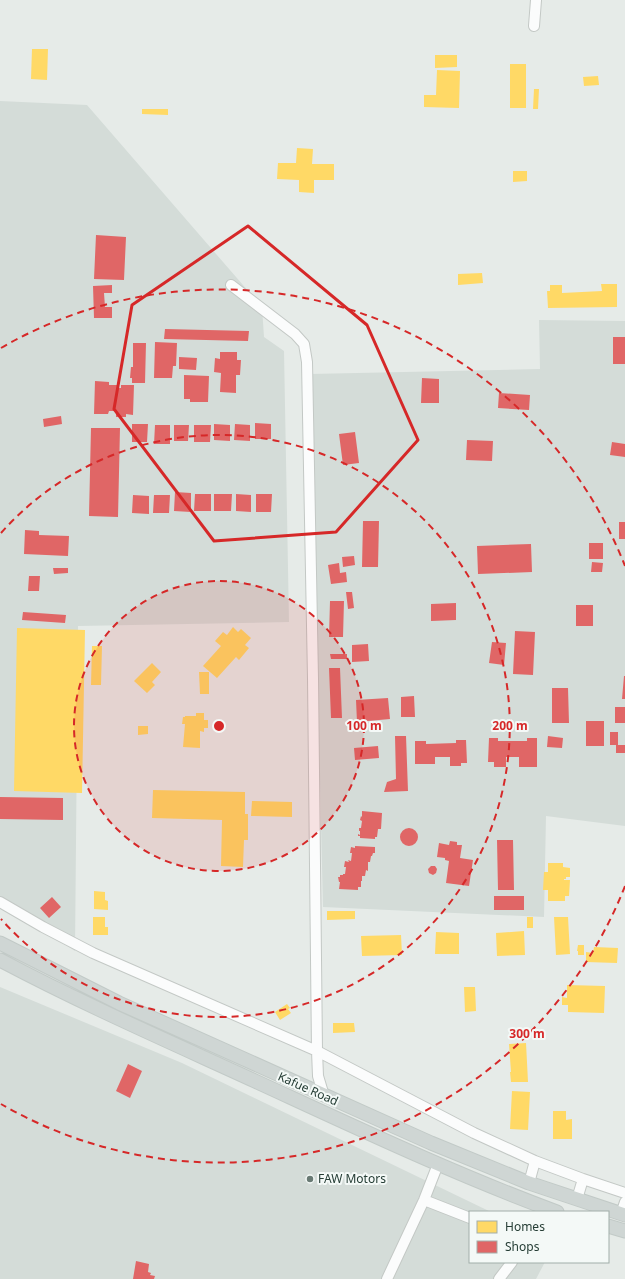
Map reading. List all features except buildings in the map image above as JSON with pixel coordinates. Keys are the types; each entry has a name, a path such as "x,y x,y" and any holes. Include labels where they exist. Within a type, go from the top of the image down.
{"main road":[{"name":"Kafue Road","path":"0,943 119,1003 431,1143 529,1183 577,1199 624,1211"},
{"name":"Kafue Road","path":"0,960 106,1012 438,1164 555,1211"},
{"path":"609,1226 625,1230"}],"street":[{"path":"534,26 536,0"},
{"path":"230,285 295,334 304,344 307,362 313,678 317,1050 318,1076 324,1096"},
{"path":"0,902 43,927 93,953 317,1050 474,1133 535,1161 625,1193"},
{"path":"529,1183 535,1161"},
{"path":"387,1279 424,1200 438,1164"},
{"path":"577,1199 583,1179"},
{"path":"424,1200 469,1218"},
{"path":"499,1279 511,1263"}],"highlighted area":[{"path":"248,226 367,325 418,440 336,532 214,541 114,409 132,305"}],"shaded area":[{"path":"0,101 87,105 262,307 264,337 284,351 289,622 78,626 75,951 0,901"},
{"path":"539,320 625,321 625,826 546,816 544,917 323,907 310,374 540,369"},
{"path":"0,987 182,1063 489,1211 469,1211 469,1263 544,1263 536,1279 0,1279"}],"place":[{"name":"FAW Motors","path":"310,1179"}]}
